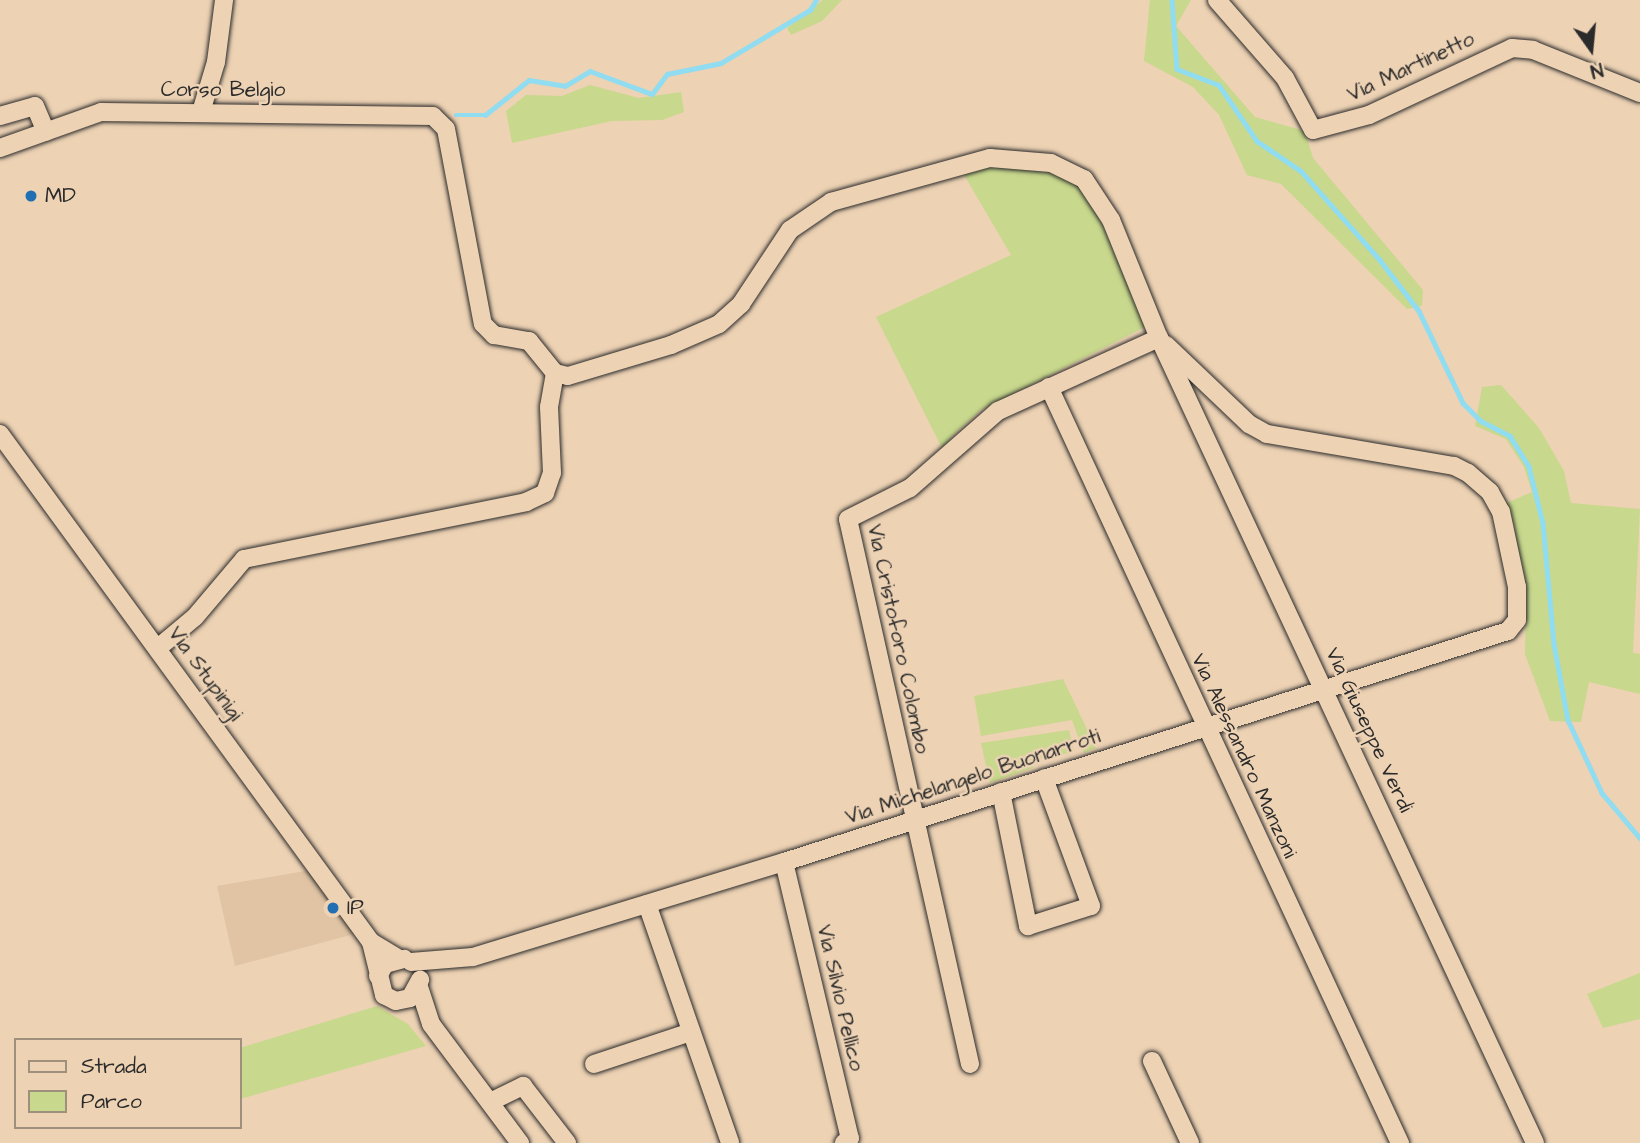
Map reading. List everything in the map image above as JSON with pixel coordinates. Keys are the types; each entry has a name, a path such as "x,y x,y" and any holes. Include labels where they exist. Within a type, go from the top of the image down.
{"street":[{"path":"201,112 216,61 224,0"},
{"name":"Via Martinetto","path":"1217,0 1285,78 1313,130 1369,115 1512,48 1533,50 1640,93"},
{"path":"0,116 35,106 46,132"},
{"name":"Corso Belgio","path":"0,148 100,112 424,114 441,121 446,129 483,324 494,335 529,341 555,373"},
{"path":"158,648 195,617 244,559 526,502 545,493 552,473 549,407 555,373 568,376 719,324 746,298 778,243 814,210 852,195 990,158 1051,163 1084,179 1111,220 1158,338"},
{"name":"Via Cristoforo Colombo","path":"970,1065 848,519 910,488 998,411 1158,338"},
{"name":"Via Michelangelo Buonarroti","path":"404,960 452,961 647,904 914,821 1203,725 1508,631 1517,620 1520,605 1501,512 1490,492 1454,466 1267,433 1250,424 1158,338"},
{"name":"Via Giuseppe Verdi","path":"1158,338 1324,687 1535,1143"},
{"name":"Via Alessandro Manzoni","path":"1049,387 1203,725 1400,1143"},
{"name":"Via Stupinigi","path":"0,434 371,942 378,976"},
{"path":"1001,792 1028,926 1091,906 1044,778"},
{"name":"Via Silvio Pellico","path":"784,862 850,1138 844,1143"},
{"path":"647,904 730,1143"},
{"name":"Via Stupinigi","path":"371,942 404,960"},
{"path":"431,1024 419,984 404,960 385,964 378,976 384,995 431,1024 520,1143"},
{"name":"Via Michelangelo Buonarroti","path":"419,984 452,961"},
{"path":"396,1001 410,998 419,984"},
{"path":"594,1064 691,1032"},
{"path":"1152,1061 1190,1143"},
{"path":"490,1102 523,1086 567,1143"}],"shaded area":[{"path":"311,870 354,934 235,966 217,886"}],"green space":[{"path":"823,0 842,0 822,21 791,35 787,28"},
{"path":"1150,0 1191,0 1176,26 1255,117 1305,131 1313,158 1423,290 1422,306 1407,309 1281,184 1247,175 1219,115 1193,87 1144,61"},
{"path":"590,85 639,98 681,92 684,112 662,120 612,121 512,143 506,111 526,95 562,96"},
{"path":"993,164 1039,165 1077,180 1098,208 1147,326 981,410 950,438 945,454 876,317 1011,255 960,168"},
{"path":"1501,385 1539,428 1564,471 1571,503 1640,509 1633,653 1640,654 1640,694 1589,682 1581,722 1550,721 1525,654 1526,603 1513,520 1504,504 1532,492 1524,467 1506,439 1475,426 1482,387"},
{"path":"1063,679 1096,748 1084,753 1072,720 981,736 974,696"},
{"path":"1069,730 1074,752 1033,760 1033,768 990,783 981,743"},
{"path":"1640,973 1640,1019 1603,1028 1587,994"},
{"path":"377,1006 408,1024 426,1046 242,1098 242,1047"}],"waterway":[{"path":"456,115 485,115 529,80 565,86 590,71 652,94 667,74 721,63 810,10 816,0"},
{"path":"1172,0 1177,69 1219,85 1257,141 1301,171 1380,260 1419,311 1463,403 1481,421 1510,436 1529,467 1543,523 1554,644 1568,720 1602,793 1640,838"}],"place":[{"name":"MD","path":"31,196"},
{"name":"IP","path":"333,908"}]}
